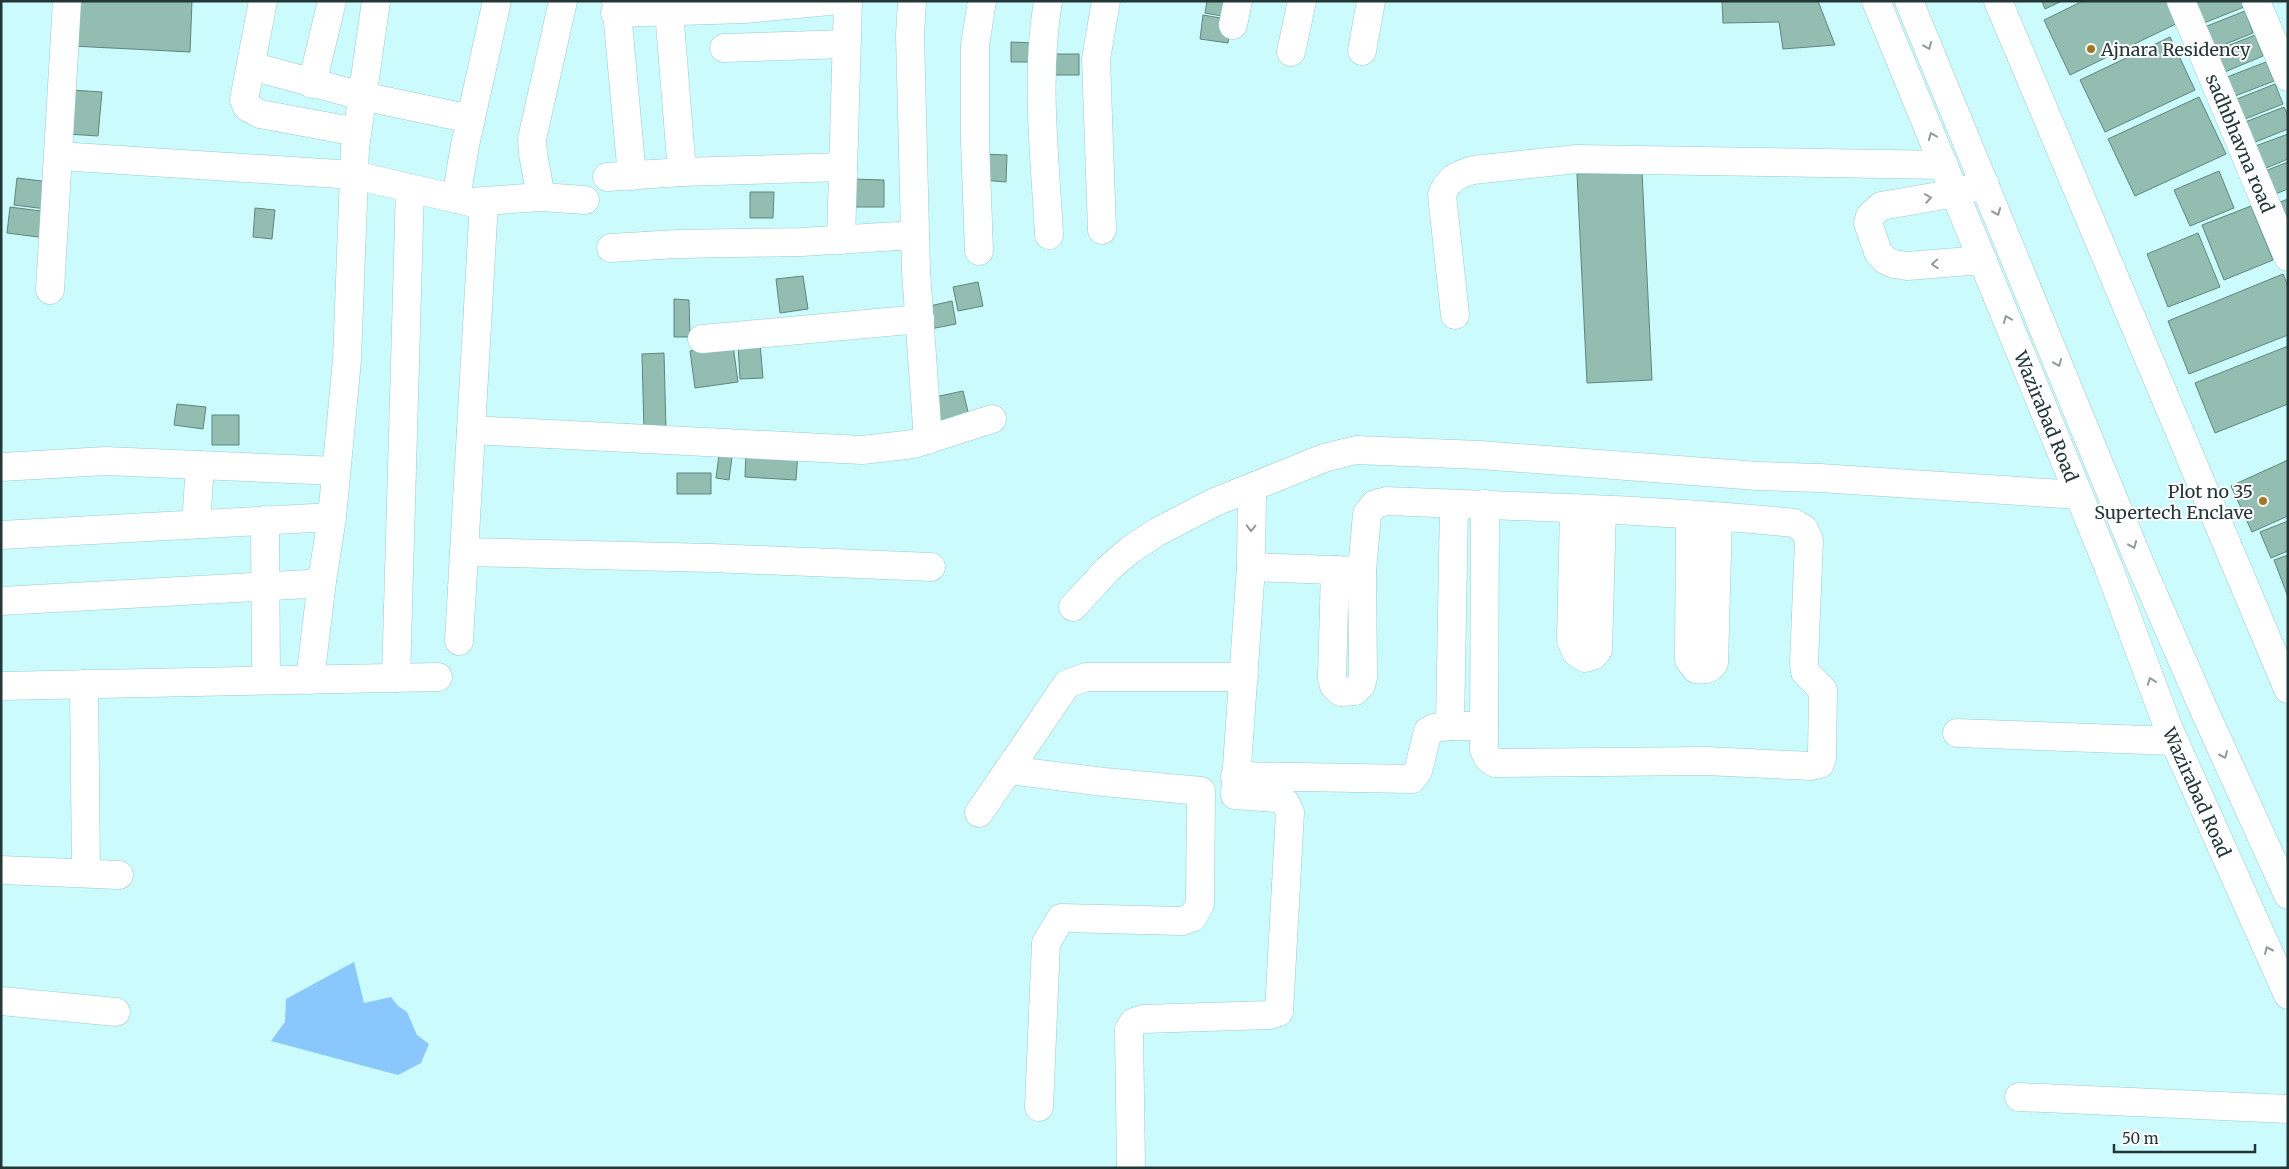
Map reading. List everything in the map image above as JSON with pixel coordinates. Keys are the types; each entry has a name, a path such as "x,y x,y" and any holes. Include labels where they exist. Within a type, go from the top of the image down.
{"main road":[{"path":"50,290 67,1"},
{"path":"263,1 244,100 247,107 252,111 357,132"},
{"path":"312,84 332,1"},
{"path":"310,680 332,517 347,360 357,132 376,1"},
{"path":"456,199 471,119 497,1"},
{"path":"542,197 533,154 532,139 563,1"},
{"path":"829,1 709,5 669,10 615,7 619,176 682,172 843,168"},
{"path":"841,240 848,1"},
{"path":"912,1 910,35 915,235 928,440"},
{"path":"979,251 975,141 975,45 982,1"},
{"path":"1048,1 1042,37 1042,83 1050,235"},
{"path":"1102,230 1096,59 1106,1"},
{"path":"1291,52 1302,1"},
{"path":"1362,51 1371,1"},
{"name":"Wazirabad Road","path":"1876,1 2108,566 2171,734 2288,995"},
{"name":"Wazirabad Road","path":"1909,1 2142,566 2204,710 2288,895"},
{"path":"1998,1 2288,689"},
{"name":"sadhbhavna road","path":"2180,1 2288,257"},
{"path":"2256,1 2288,77"},
{"path":"669,10 678,142 682,172"},
{"path":"724,48 846,44"},
{"path":"251,66 312,84 471,119"},
{"path":"58,156 354,175 456,199 484,202 542,197 585,200"},
{"path":"1455,315 1442,195 1446,184 1456,175 1473,170 1577,159 1944,165"},
{"path":"1983,260 1907,266 1894,264 1885,260 1878,252 1868,223 1870,216 1881,206 1956,193 1985,184"},
{"path":"396,678 410,188"},
{"path":"458,641 484,202"},
{"path":"611,248 841,240 915,235"},
{"path":"702,339 920,319"},
{"path":"471,430 862,450 900,447 992,419"},
{"path":"1073,608 1108,569 1130,550 1157,532 1215,502 1324,458 1356,450 1480,455 1758,476 1820,478 2079,495"},
{"path":"1,467 106,461 336,471"},
{"path":"196,524 200,465"},
{"path":"1756,519 1758,476"},
{"path":"1235,786 1251,567 1252,488"},
{"path":"1335,570 1332,678 1334,686 1340,692 1355,691 1361,685 1363,677 1362,571 1367,514 1375,504 1387,501 1485,504 1756,519 1794,523 1804,529 1809,540 1804,663 1805,672 1823,690 1822,758 1820,764 1812,766 1706,761 1495,763 1488,758 1484,750 1485,504"},
{"path":"1450,726 1454,504"},
{"path":"1574,510 1571,640 1576,652 1584,658 1593,656 1598,650 1602,510"},
{"path":"1690,515 1689,660 1696,669 1703,670 1710,668 1714,662 1718,517"},
{"path":"1,535 332,517"},
{"path":"265,520 266,680"},
{"path":"464,552 712,558 931,567"},
{"path":"1251,567 1362,571"},
{"path":"1,601 308,584 322,581"},
{"path":"1,686 438,677"},
{"path":"979,813 1067,684 1086,677 1244,677"},
{"path":"84,684 86,874"},
{"path":"1008,770 1104,782 1201,791 1235,786 1412,779 1418,771 1428,732 1434,728 1450,726 1484,726"},
{"path":"1956,733 2171,734"},
{"path":"1132,1168 1129,1029 1134,1022 1144,1019 1270,1015 1279,1012 1290,812 1285,802 1277,798 1235,786"},
{"path":"1039,1107 1046,942 1061,918 1182,921 1193,917 1200,904 1201,791"},
{"path":"1,870 120,875"},
{"path":"1,1001 116,1012"},
{"path":"2019,1097 2288,1109"}],"water":[{"path":"354,962 364,1003 391,997 398,1006 407,1012 417,1035 429,1044 421,1063 398,1075 271,1041 285,1022 286,999"}],"building":[{"path":"75,1 192,1 190,52 72,46"},
{"path":"1207,1 1236,1 1233,18 1205,13"},
{"path":"1722,1 1818,1 1835,45 1783,49 1779,22 1723,23"},
{"path":"2042,1 2062,1 2045,9"},
{"name":"Ajnara Residency","path":"2083,1 2169,1 2180,22 2070,75 2044,20"},
{"path":"2200,1 2242,1 2244,7 2199,25 2191,5"},
{"path":"2245,11 2253,33 2211,50 2202,28"},
{"path":"1203,15 1232,20 1228,43 1200,39"},
{"path":"2255,35 2263,56 2220,74 2212,52"},
{"path":"2170,37 2195,90 2105,132 2080,80"},
{"path":"1011,42 1034,43 1034,62 1011,62"},
{"path":"1044,54 1079,54 1079,75 1044,75"},
{"path":"2266,62 2274,81 2230,98 2222,79"},
{"path":"2275,84 2283,104 2240,121 2232,101"},
{"path":"71,90 102,92 98,136 67,134"},
{"path":"2199,97 2226,154 2135,196 2108,139"},
{"path":"2284,107 2288,116 2288,129 2248,145 2240,124"},
{"path":"2288,134 2288,159 2259,171 2250,148"},
{"path":"982,154 1007,155 1006,182 981,180"},
{"path":"2288,162 2288,189 2270,196 2260,173"},
{"path":"1642,171 1652,380 1587,383 1577,174"},
{"path":"2219,171 2234,208 2190,226 2174,190"},
{"path":"17,178 50,182 46,209 14,205"},
{"path":"851,179 884,180 884,207 851,207"},
{"path":"750,192 774,192 773,218 750,218"},
{"path":"2288,199 2288,222 2272,205"},
{"path":"2251,206 2273,260 2224,280 2202,225"},
{"path":"10,207 49,212 46,238 7,233"},
{"path":"255,208 275,210 272,239 253,237"},
{"path":"2198,233 2220,287 2168,307 2147,254"},
{"path":"2283,274 2288,286 2288,335 2189,374 2168,321"},
{"path":"803,276 808,309 780,313 776,279"},
{"path":"978,282 983,306 958,311 953,287"},
{"path":"674,299 689,300 690,337 674,337"},
{"path":"952,301 956,324 930,329 925,307"},
{"path":"760,343 763,378 740,379 738,345"},
{"path":"733,345 738,382 695,388 690,351"},
{"path":"2288,346 2288,404 2215,433 2195,383"},
{"path":"664,353 666,430 644,431 642,354"},
{"path":"963,391 969,416 941,421 935,397"},
{"path":"177,404 206,407 203,429 174,425"},
{"path":"212,415 239,415 239,445 212,445"},
{"path":"720,447 733,449 729,480 716,478"},
{"path":"746,449 798,452 796,480 745,477"},
{"name":"Plot no 35 Supertech Enclave","path":"2288,460 2288,516 2252,532 2231,486"},
{"path":"677,473 711,473 711,494 677,494"},
{"path":"2288,521 2288,551 2271,558 2260,532"},
{"path":"2288,555 2288,597 2274,560"}],"place":[{"name":"Ajnara Residency","path":"2091,49"},
{"name":"Plot no 35 Supertech Enclave","path":"2263,501"}]}
